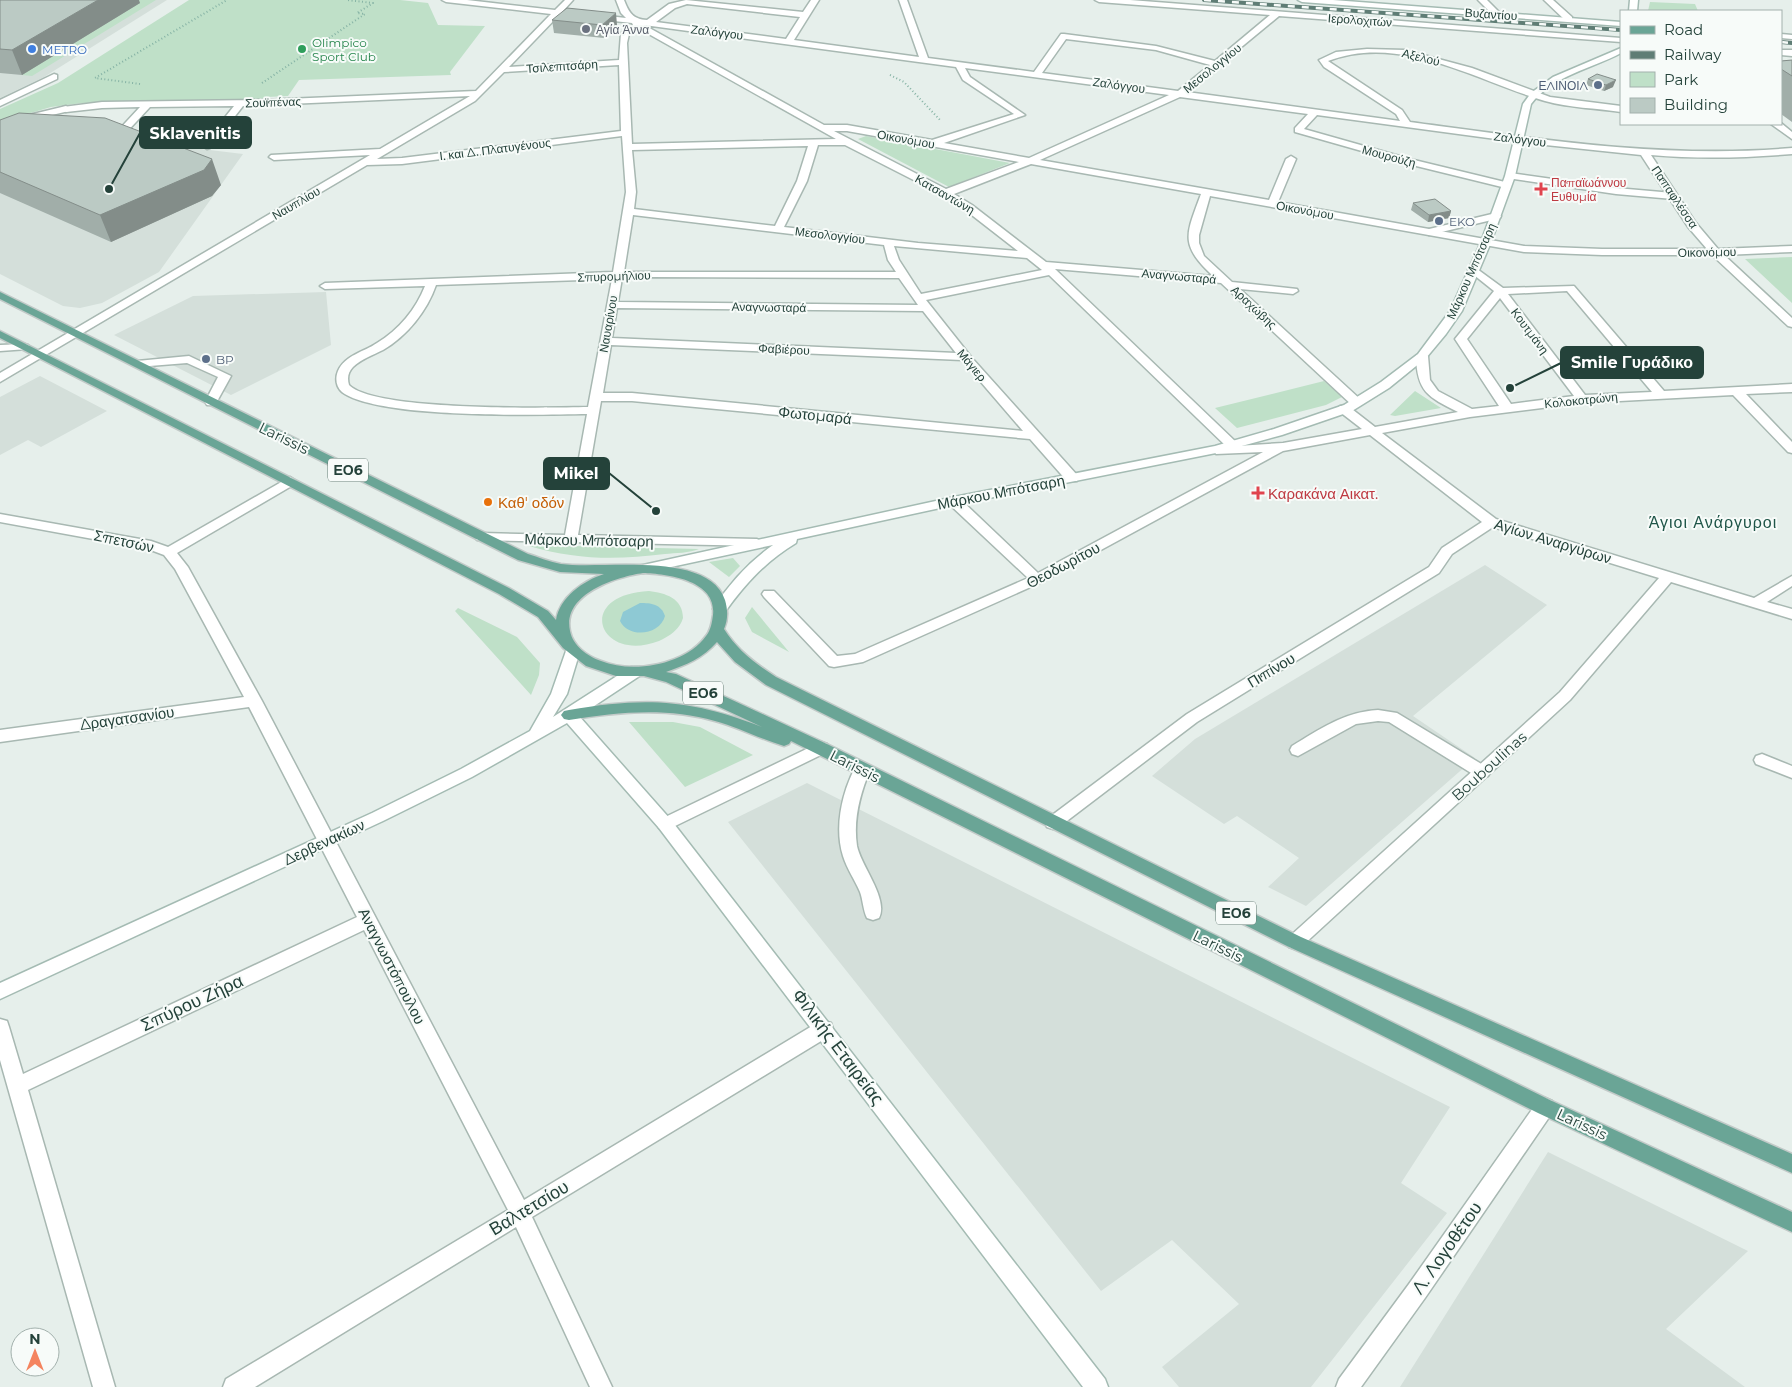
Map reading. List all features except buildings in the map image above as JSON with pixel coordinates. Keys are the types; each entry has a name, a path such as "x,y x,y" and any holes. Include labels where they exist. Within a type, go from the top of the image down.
{"main road":[{"name":"Larissis","path":"0,295 523,557 555,567 589,570 637,569"},
{"name":"ΕΟ6","path":"0,334 526,603 550,620 571,648 596,666 616,671 640,671 667,667 691,656 704,647 717,630 724,642 738,657 771,681 1053,822 1295,942 1792,1164"},
{"name":"ΕΟ6","path":"571,648 565,638 562,624 571,602 584,590 601,579 637,569 664,569 692,577 713,592 720,609"},
{"path":"717,630 720,609"},
{"name":"Larissis","path":"640,671 672,678 821,748 1545,1107 1792,1222"},
{"path":"568,715 630,707 679,708 718,716 777,739 821,748"}],"street":[{"name":"Ζαλόγγου","path":"446,0 558,12 924,58 1518,139 1645,153 1722,156 1792,151"},
{"name":"Ναυπλίου","path":"0,378 479,93 569,0"},
{"path":"620,0 625,13 640,23 672,6 687,2 806,15"},
{"path":"788,41 815,0"},
{"path":"903,0 924,58"},
{"name":"Ιερολοχιτών","path":"1099,0 1620,40"},
{"name":"Βυζαντίου","path":"1302,0 1358,2 1620,24"},
{"path":"1482,0 1497,14"},
{"path":"1548,0 1569,19"},
{"name":"Μεσολογγίου","path":"946,193 1029,161 1181,93 1278,13"},
{"name":"Ναυαρίνου","path":"571,540 629,212 631,192 623,62 625,33 640,23"},
{"name":"Κατσαντώνη","path":"640,23 822,128 946,193 974,211 1047,268 1232,445"},
{"path":"1037,74 1064,36 1156,48 1218,64"},
{"path":"1533,95 1546,85 1620,50"},
{"name":"Αξελού","path":"1407,124 1399,112 1327,65 1324,59 1336,55 1368,51 1405,52 1479,74 1533,95 1568,103 1620,109"},
{"name":"Τσιλεπιτσάρη","path":"502,70 623,62"},
{"path":"931,143 1021,115 966,78 959,63"},
{"path":"0,103 54,77"},
{"name":"Σουϊπένας","path":"0,129 36,116 66,109 95,106 241,103 479,93"},
{"name":"Μάρκου Μπότσαρη","path":"482,538 756,543 954,501 1197,453 1286,429 1344,409 1386,385 1422,356 1456,311 1496,216 1508,181 1527,104 1533,95"},
{"path":"207,146 241,103"},
{"path":"119,135 147,104"},
{"name":"Μουρούζη","path":"1316,111 1298,130 1408,162 1508,181"},
{"path":"1777,125 1792,136"},
{"name":"Οικονόμου","path":"822,128 846,128 1486,242 1552,251 1715,252 1792,249"},
{"name":"Ι. και Δ. Πλατυγένους","path":"365,162 402,161 626,133"},
{"path":"778,229 802,181 814,142"},
{"path":"627,147 847,142"},
{"path":"274,157 381,152"},
{"name":"Παπαφλέσσα","path":"1645,153 1692,225 1715,252 1792,324"},
{"path":"1272,204 1291,158"},
{"path":"1508,181 1673,196"},
{"name":"Αραχώβης","path":"1206,193 1194,228 1194,250 1200,258 1357,403"},
{"name":"Μεσολογγίου","path":"629,212 888,242 1031,255"},
{"path":"1429,232 1496,216"},
{"name":"Μάγιερ","path":"888,242 889,254 902,275 964,357 1072,478"},
{"name":"Αναγνωσταρά","path":"612,305 924,303 1047,268 1228,282 1293,291"},
{"name":"Κουτμάνη","path":"1474,269 1484,280 1500,291 1582,399"},
{"name":"Σπυρομήλιου","path":"325,286 617,275 902,275"},
{"path":"432,282 420,309 393,338 344,369 342,378 345,389 360,397 468,410 594,410"},
{"path":"1507,408 1461,339 1500,291 1570,288 1659,393"},
{"name":"Φαβιέρου","path":"605,341 964,357"},
{"path":"0,348 24,347"},
{"path":"1422,356 1422,372 1428,388 1440,399 1470,413"},
{"path":"137,364 189,359 224,376 211,402"},
{"name":"Κολοκοτρώνη","path":"1371,431 1470,413 1582,399 1659,393 1792,388"},
{"path":"1735,390 1792,449"},
{"name":"Φωτομαρά","path":"595,397 642,398 1034,436"},
{"name":"Αγίων Αναργύρων","path":"1344,409 1491,522 1792,614"},
{"name":"Μάρκου Μπότσαρη","path":"1197,453 1283,447 1371,431"},
{"name":"Θεοδωρίτου","path":"769,594 834,662 858,658 1037,579 1283,447"},
{"name":"Σπετσών","path":"0,518 151,544 169,552 290,482"},
{"path":"954,501 1037,579"},
{"name":"Πιπίνου","path":"1053,822 1192,718 1434,570 1448,551 1491,522"},
{"path":"720,609 758,562 806,532"},
{"path":"637,569 756,543"},
{"name":"Αναγνωστόπουλου","path":"169,552 181,567 254,701 368,920 520,1214 601,1387"},
{"name":"Bouboulinas","path":"1295,942 1566,696 1668,576"},
{"path":"1755,602 1792,580"},
{"path":"534,735 559,694 571,648"},
{"name":"Δερβενακίων","path":"0,991 327,841 459,776 534,735 640,671"},
{"name":"Δραγατσανίου","path":"0,736 254,701"},
{"name":"Φιλικής Εταιρείας","path":"568,715 665,824 1097,1387"},
{"path":"1298,750 1346,719 1367,715 1380,715 1392,717 1482,772"},
{"path":"665,824 821,748"},
{"path":"1762,760 1792,772"},
{"path":"862,770 852,793 848,833 852,857 870,893 873,913"},
{"name":"Σπύρου Ζήρα","path":"17,1086 368,920"},
{"path":"0,1027 104,1387"},
{"name":"Βαλτετσίου","path":"234,1387 824,1029"},
{"name":"Λ. Λογοθέτου","path":"1348,1387 1545,1107"}],"path":[{"path":"142,84 95,78 227,0"},
{"path":"259,86 365,14 357,13 373,3 347,0"},
{"path":"888,74 904,82 954,136"}],"shaded area":[{"name":"METRO","path":"46,0 167,0 44,77 0,98 0,26"},
{"path":"19,127 243,154 159,272 102,303 80,308 63,306 0,274 0,134"},
{"path":"326,292 331,345 231,395 114,335 193,296"},
{"path":"40,376 107,411 41,447 28,440 0,455 0,397"},
{"path":"1485,565 1547,605 1413,716 1475,758 1306,906 1268,887 1299,858 1237,816 1224,824 1152,776 1195,739"},
{"path":"807,783 1450,1107 1401,1183 1447,1213 1311,1387 1179,1387 1162,1367 1239,1304 1172,1240 1101,1291 728,822"},
{"path":"1548,1152 1748,1251 1666,1329 1745,1387 1400,1387"}],"green space":[{"path":"104,0 156,0 32,76 22,75"},
{"name":"Olimpico Sport Club","path":"189,0 400,0 428,3 438,25 485,26 450,72 451,75 299,80 288,96 267,97 266,99 82,103 51,107 0,122 0,109 58,83"},
{"path":"1650,2 1695,4 1698,10 1648,10"},
{"path":"866,136 1010,163 949,187 858,139"},
{"path":"1792,257 1792,303 1745,259"},
{"path":"1324,381 1342,397 1326,405 1237,428 1215,408"},
{"path":"1415,391 1441,408 1395,416 1390,415"},
{"path":"529,546 699,549 682,553 597,558 547,551"},
{"path":"733,558 740,566 729,577 709,562"},
{"path":"649,591 667,595 680,606 683,618 677,629 659,641 638,646 621,643 609,636 603,626 603,615 610,604 625,595"},
{"path":"752,607 789,652 752,632 745,618"},
{"path":"458,608 517,637 540,663 539,675 531,695 455,611"},
{"path":"629,722 673,722 700,727 753,755 685,787"}],"water":[{"path":"640,603 652,604 658,607 665,616 662,622 651,631 637,632 630,630 624,627 620,621 623,612"}],"railway":[{"path":"1204,0 1620,30"},
{"path":"1782,42 1792,43"}],"place":[{"name":"Αγία Άννα","path":"586,29"},
{"name":"METRO","path":"32,49"},
{"name":"Olimpico Sport Club","path":"302,49"},
{"name":"ΕΛΙΝΟΙΛ","path":"1598,85"},
{"name":"Sklavenitis","path":"109,189"},
{"name":"Παπαϊωάννου Ευθυμία","path":"1541,189"},
{"name":"EKO","path":"1439,221"},
{"name":"BP","path":"206,359"},
{"name":"Smile Γυράδικο","path":"1510,388"},
{"name":"Καρακάνα Αικατ.","path":"1258,493"},
{"name":"Καθ' οδόν","path":"488,502"},
{"name":"Mikel","path":"656,511"}],"district":[{"name":"Άγιοι Ανάργυροι","path":"1713,522"}]}
